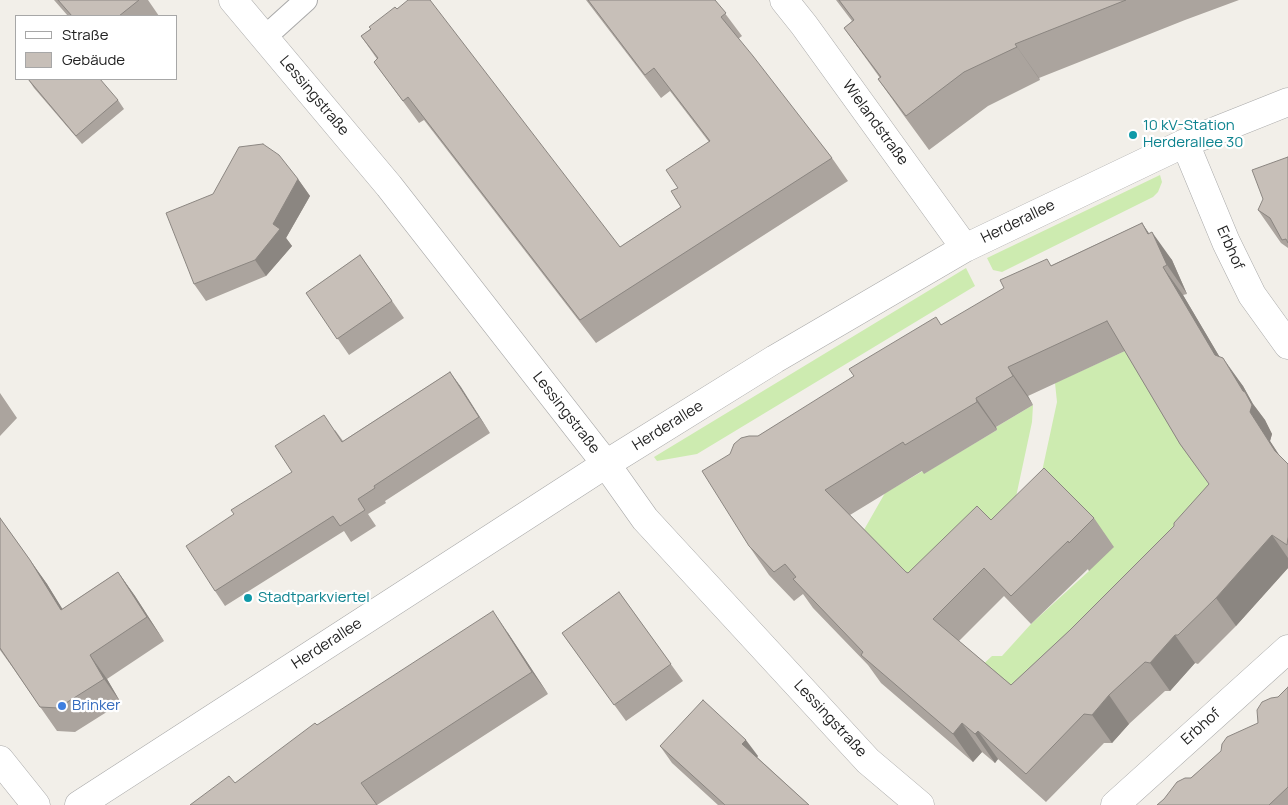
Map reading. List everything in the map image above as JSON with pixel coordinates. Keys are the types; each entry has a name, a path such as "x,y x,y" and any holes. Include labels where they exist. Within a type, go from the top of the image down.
{"street":[{"name":"Lessingstraße","path":"234,0 389,186 606,464 646,519 868,761 920,805"},
{"name":"Wielandstraße","path":"784,0 965,248"},
{"name":"Herderallee","path":"79,805 606,464 775,359 965,248 1185,143 1288,102"},
{"name":"Erbhof","path":"1185,143 1226,242 1252,295 1288,345"},
{"name":"Erbhof","path":"1115,805 1288,649"},
{"path":"0,760 36,805"}],"lane":[{"path":"265,36 306,0"}],"green space":[{"path":"1160,175 1162,182 1158,192 1153,197 1002,272 993,270 987,258"},
{"path":"966,268 975,286 697,454 657,461 654,457"},
{"path":"1138,345 1153,393 1200,472 1241,529 1030,714 978,669 992,656 1002,656 1031,624 1089,571 1038,490 1057,402 1055,383"},
{"path":"1033,405 1032,422 1013,511 923,603 861,535 885,493 923,471 925,473 997,430 996,427"}],"building":[{"path":"58,0 139,0 120,15 71,15"},
{"path":"408,0 430,0 620,247 681,207 671,191 678,188 666,170 710,141 654,68 645,75 588,0 715,0 726,13 721,17 832,158 580,320 408,97 403,101 374,62 378,58 361,36 371,29 369,27 395,7 397,9"},
{"path":"839,0 1126,0 1015,44 1017,47 964,72 906,116 878,79 881,77 844,28 854,20"},
{"path":"29,80 101,80 118,100 76,136"},
{"path":"263,144 279,155 298,179 273,224 280,229 255,260 194,284 166,213 213,194 239,147"},
{"path":"1288,157 1288,243 1286,239 1282,240 1270,218 1258,210 1263,199 1252,170"},
{"path":"1142,223 1148,234 1152,232 1167,265 1163,267 1215,355 1223,358 1245,392 1252,405 1250,412 1275,451 1288,464 1288,537 1287,545 1272,535 1216,598 1178,635 1175,635 1150,663 1145,662 1109,695 1092,715 1084,714 1026,774 978,731 975,734 962,723 953,734 861,655 863,652 793,579 796,577 785,564 774,572 749,546 702,471 730,454 734,444 741,438 758,436 854,376 849,369 936,317 941,325 1004,288 1000,280 1047,259 1051,266","holes":["1107,321 1180,444 1209,484 1174,523 1174,526 1070,630 1011,685 933,619 984,568 1011,596 1094,518 1044,468 991,520 977,506 908,573 825,490 903,442 905,445 977,402 976,398 1013,376 1008,367"]},
{"path":"360,255 392,301 337,339 306,293"},
{"path":"450,372 479,417 374,486 375,488 358,499 365,510 340,526 333,516 215,591 186,546 234,514 231,510 292,472 275,446 324,415 342,442"},
{"path":"0,518 30,560 61,610 118,572 147,617 90,655 104,679 58,708 40,707 0,648"},
{"path":"619,592 671,664 614,705 562,633"},
{"path":"493,611 532,672 361,783 377,805 190,805 229,776 235,783 315,723 317,725"},
{"path":"1288,687 1288,787 1269,805 1157,805 1177,782 1185,778 1191,778 1221,751 1222,744 1227,737 1258,723 1257,710 1262,702 1278,697"},
{"path":"703,700 746,740 742,744 809,805 725,805 660,746"}],"place":[{"name":"10 kV-Station Herderallee 30","path":"1133,135"},
{"name":"Stadtparkviertel","path":"248,598"},
{"name":"Brinker","path":"62,706"}]}
